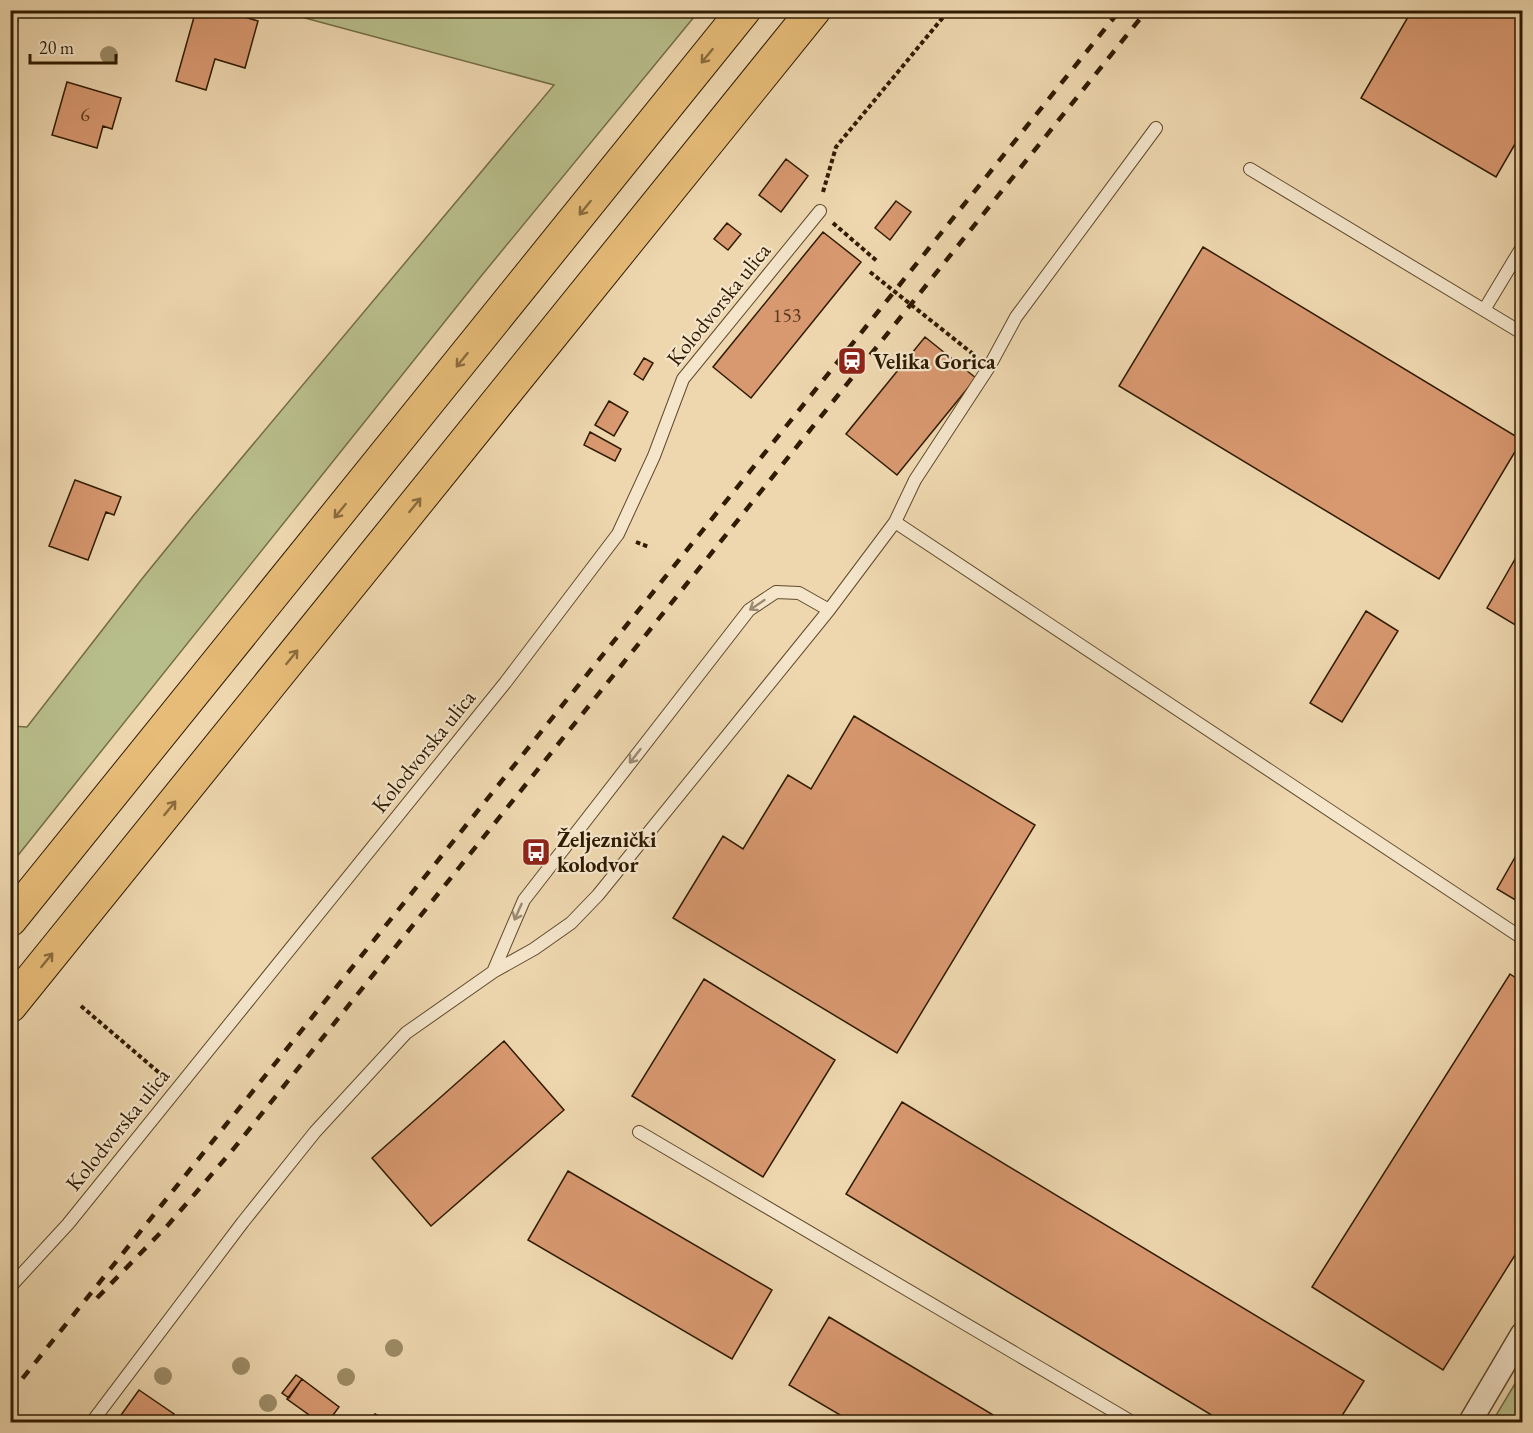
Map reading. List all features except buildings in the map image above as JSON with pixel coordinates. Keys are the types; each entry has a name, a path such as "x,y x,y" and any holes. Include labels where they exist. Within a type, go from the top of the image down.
{"highway":[{"path":"10,920 744,10"},
{"path":"10,1006 814,10"}],"street":[{"path":"1470,1422 1522,1334"}],"lane":[{"path":"92,1422 243,1222 315,1132 406,1033 493,972 534,949 571,923 598,895 828,610 895,522 915,480 989,367 1016,317 1156,128"},
{"path":"1250,169 1522,333"},
{"name":"Kolodvorska ulica","path":"10,1287 68,1224 505,683 618,534 654,456 683,379 820,211"},
{"path":"1484,310 1522,247"},
{"path":"895,522 1522,938"},
{"path":"493,972 524,900 749,610 776,592 799,593 828,610"},
{"path":"639,1132 1132,1422"}],"path":[{"path":"11,36 21,10"},
{"path":"878,262 820,211 826,177 836,147 949,10"},
{"path":"870,272 989,367"},
{"path":"81,1006 177,1088"}],"green space":[{"path":"279,11 699,11 482,275 11,864 11,726 27,727 193,516 554,85"},
{"path":"1522,1372 1522,1422 1492,1422"}],"railway":[{"path":"10,1394 1120,10"},
{"path":"97,1298 168,1225 231,1152 1147,10"}],"place":[{"name":"Velika Gorica","path":"852,361"},
{"name":"Željeznički kolodvor","path":"536,852"}]}
